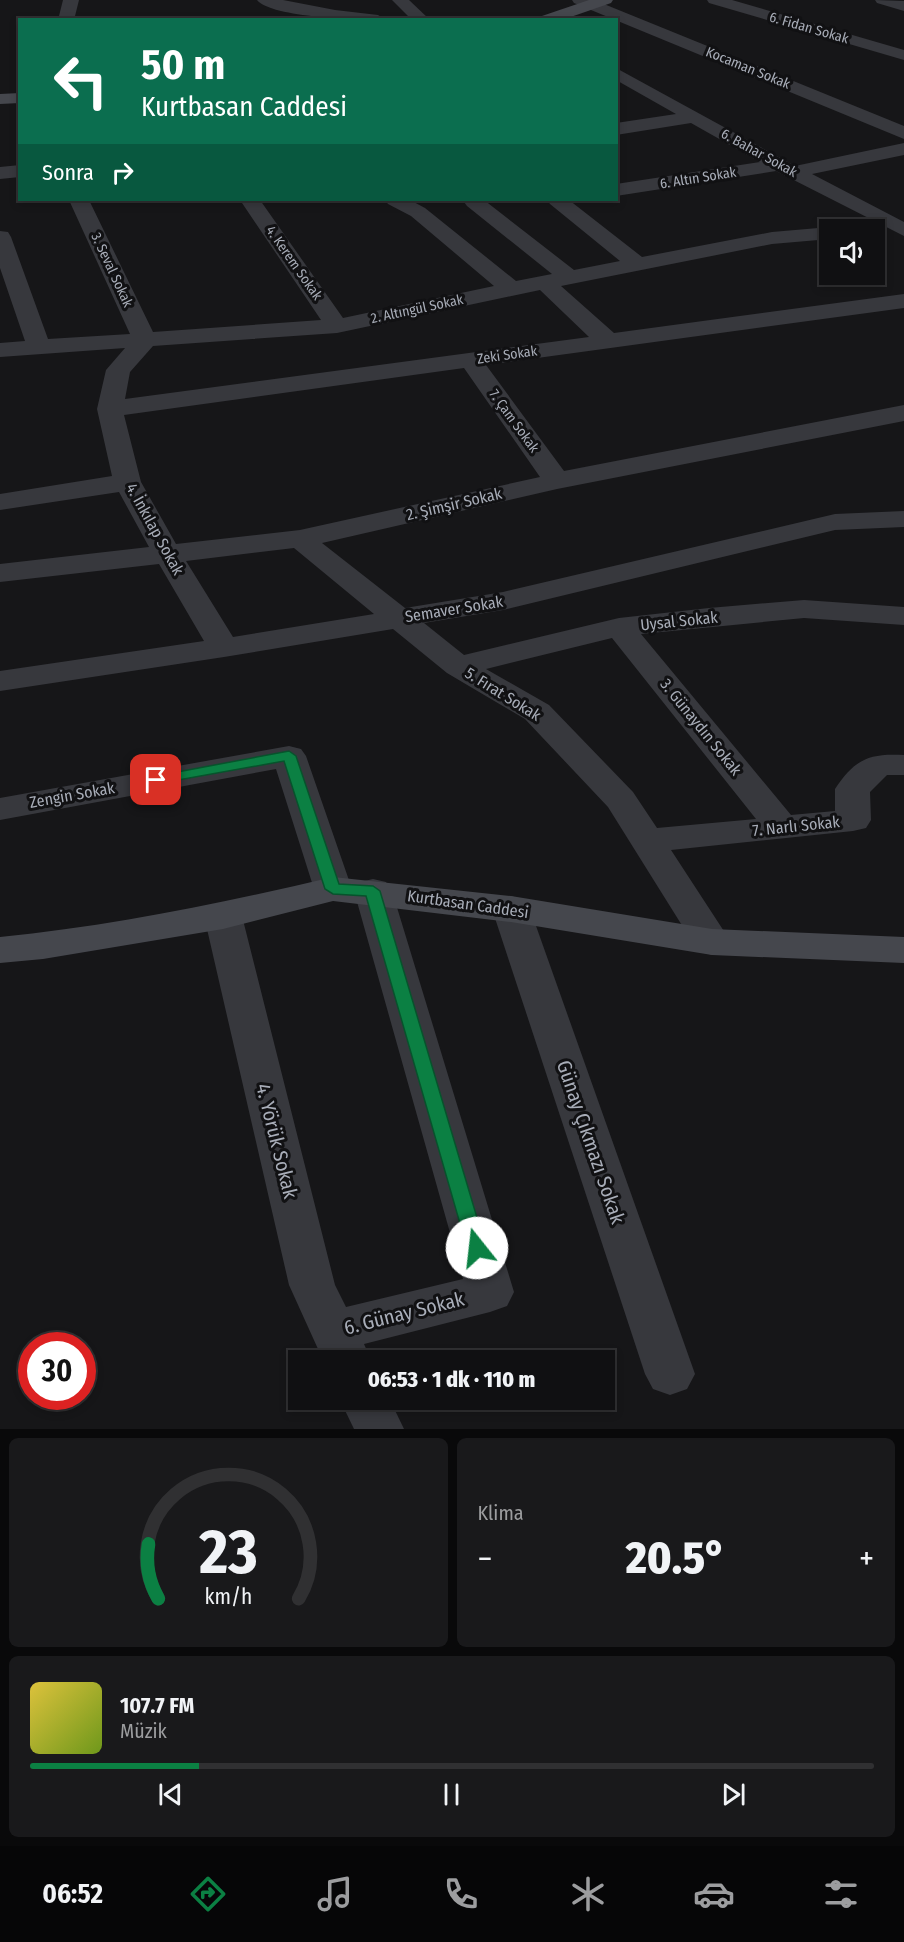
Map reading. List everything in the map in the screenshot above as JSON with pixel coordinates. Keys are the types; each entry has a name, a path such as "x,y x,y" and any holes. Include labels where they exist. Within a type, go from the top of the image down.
{"main road":[{"path":"550,18 592,2"},
{"path":"0,99 18,98"},
{"name":"Kurtbasan Caddesi","path":"0,950 43,946 223,916 353,890 511,909 712,942 904,950"}],"street":[{"path":"66,18 70,0"},
{"path":"266,0 302,11 345,18"},
{"path":"400,0 421,18"},
{"name":"6. Fidan Sokak","path":"715,0 904,55"},
{"path":"883,0 904,6"},
{"name":"Kocaman Sokak","path":"592,2 904,133"},
{"name":"6. Bahar Sokak","path":"618,75 786,169 904,231"},
{"path":"618,129 695,117"},
{"name":"6. Altın Sokak","path":"618,190 786,169 904,148"},
{"path":"0,173 18,171"},
{"name":"3. Seval Sokak","path":"79,201 145,341"},
{"name":"4. Kerem Sokak","path":"251,201 338,326"},
{"path":"397,201 418,212 512,289"},
{"path":"418,212 481,201 570,278"},
{"path":"558,201 639,265"},
{"path":"885,232 904,231"},
{"name":"2. Altıngül Sokak","path":"0,350 338,326 544,282 772,238 819,234"},
{"path":"0,237 39,347"},
{"path":"544,282 608,341"},
{"name":"Zeki Sokak","path":"110,409 904,301"},
{"name":"4. İnkılap Sokak","path":"145,341 118,370 110,409 127,482 224,648"},
{"name":"7. Çam Sokak","path":"470,360 557,481"},
{"name":"2. Şimşir Sokak","path":"0,573 300,538 557,481 904,413"},
{"path":"0,502 127,482"},
{"name":"Semaver Sokak","path":"0,681 224,648 503,602 835,522 904,519"},
{"name":"5. Fırat Sokak","path":"300,538 458,666 537,712 621,800 712,942"},
{"name":"Uysal Sokak","path":"458,666 619,627 804,609 904,616"},
{"name":"3. Günaydın Sokak","path":"619,627 782,827"},
{"name":"Zengin Sokak","path":"0,808 289,756 353,890"},
{"name":"7. Narlı Sokak","path":"648,841 853,820 852,789 879,764 904,765"},
{"name":"6. Günay Sokak","path":"340,1346 490,1292 353,890"},
{"name":"Günay Çıkmazı Sokak","path":"511,909 670,1374"},
{"name":"4. Yörük Sokak","path":"223,916 312,1285 340,1346"},
{"path":"370,1410 379,1429"}],"route":[{"path":"156,780 289,756 333,889 373,891 477,1248"}]}
